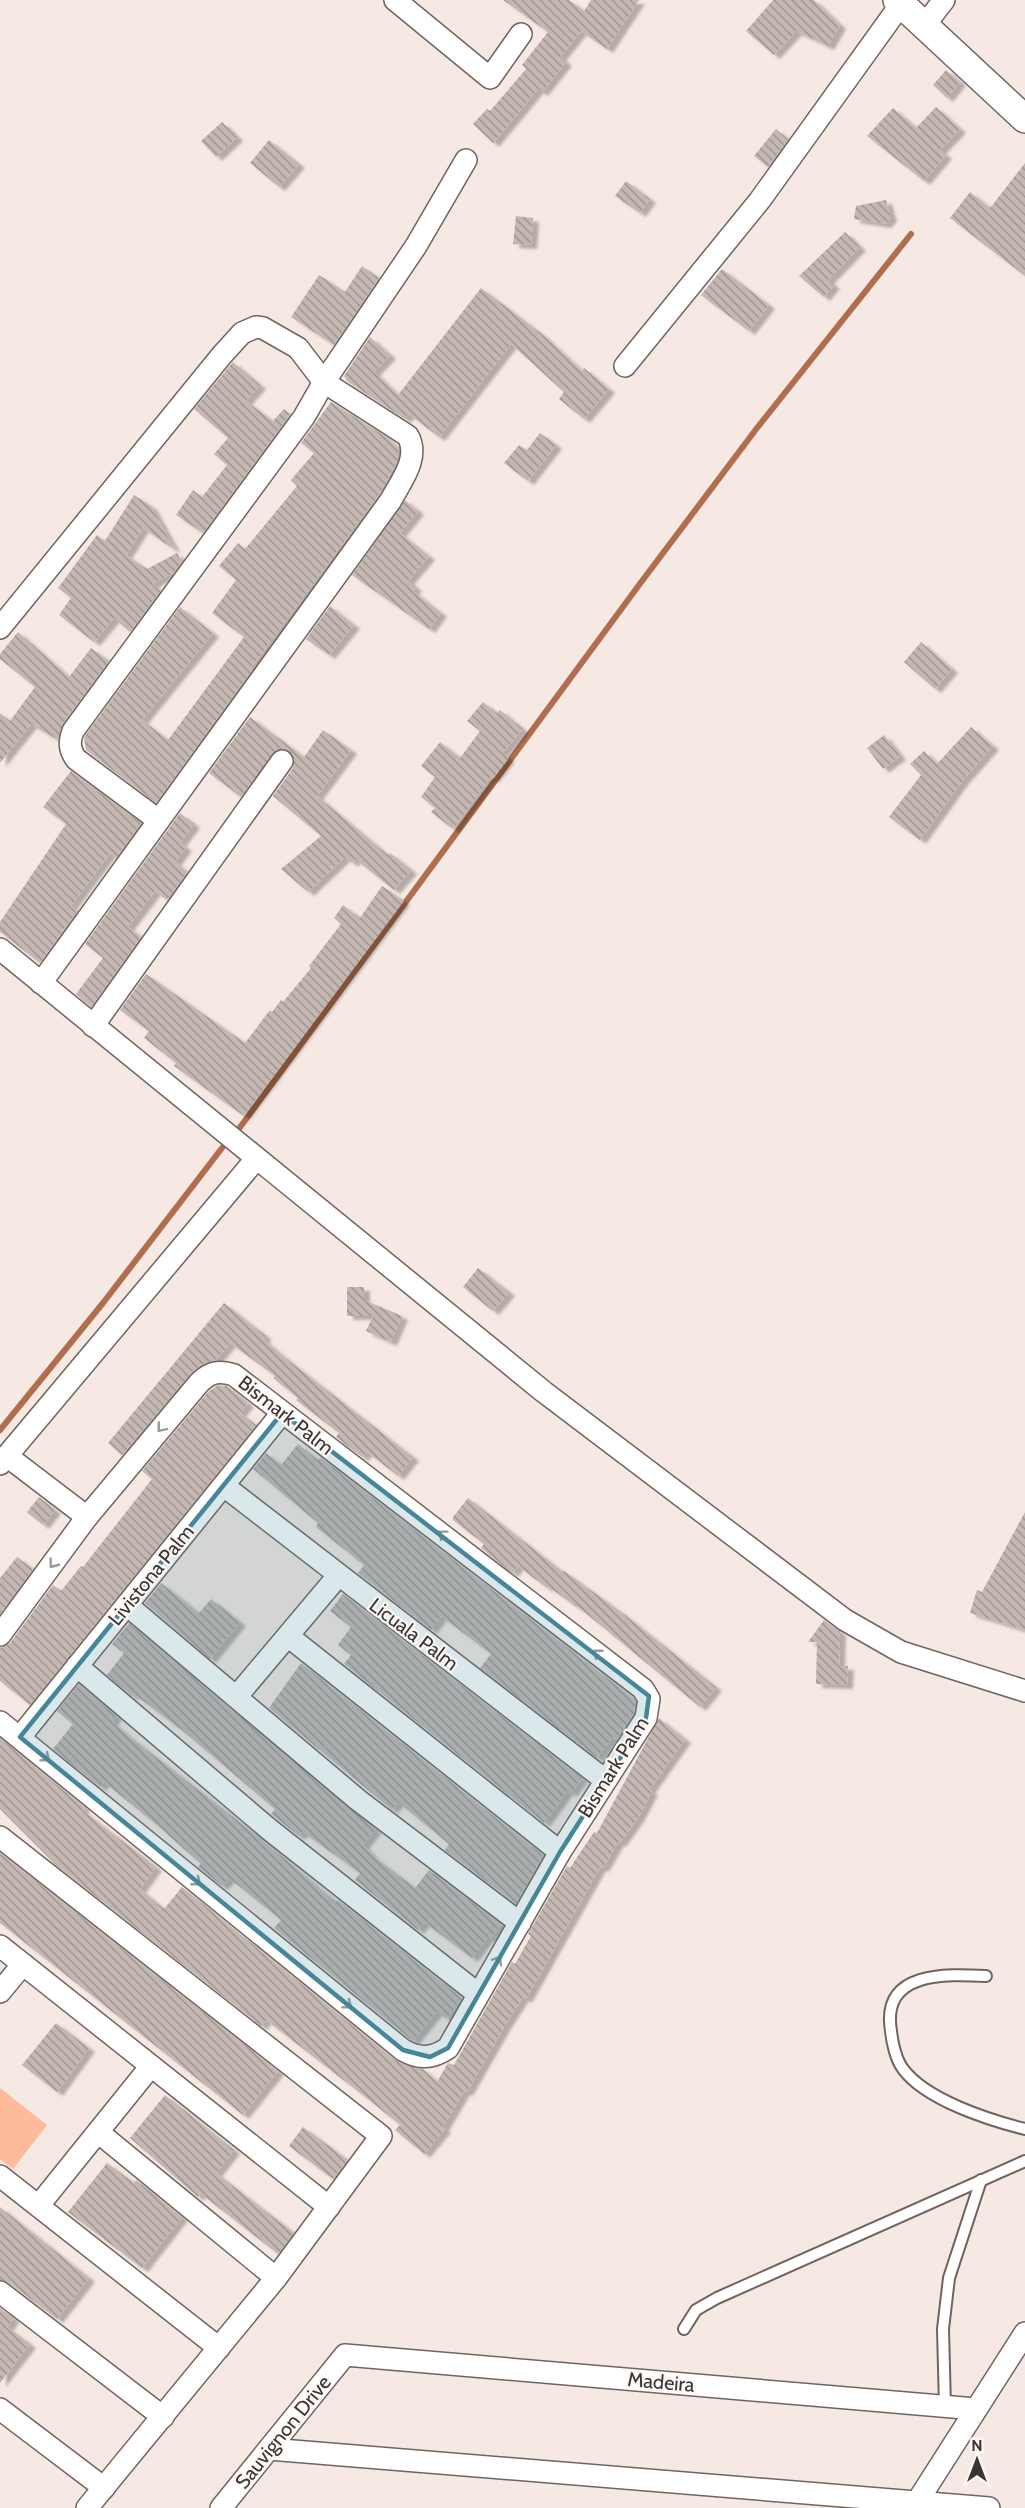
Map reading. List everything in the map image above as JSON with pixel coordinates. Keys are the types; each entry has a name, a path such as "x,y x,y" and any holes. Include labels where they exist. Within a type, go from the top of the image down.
{"street":[{"path":"395,0 490,78 521,33"},
{"path":"923,27 944,0"},
{"path":"625,366 760,200 899,2 923,27 1025,118"},
{"path":"158,820 85,769 70,750 73,731 304,417 324,382 416,246 466,160"},
{"path":"0,628 242,333 256,327 263,328 298,348 324,382 408,436 411,464 391,500 41,983"},
{"path":"93,1026 282,760"},
{"path":"0,949 544,1392 845,1620 901,1652 1025,1691"},
{"path":"87,1517 3,1460 256,1159"},
{"name":"Bismark Palm","path":"0,1635 87,1517 206,1375 222,1371 234,1375 643,1689 649,1700 645,1718 560,1852 447,2048 430,2057 413,2056 403,2050 0,1722"},
{"name":"Livistona Palm","path":"20,1737 282,1413"},
{"name":"Licuala Palm","path":"224,1486 605,1780"},
{"path":"237,1696 338,1576"},
{"path":"127,1605 358,1800 520,1923"},
{"path":"288,1636 560,1852"},
{"path":"77,1666 270,1830 478,1994"},
{"path":"0,1837 381,2136 276,2278 87,2508"},
{"path":"0,1946 329,2207"},
{"path":"0,1992 22,1964"},
{"path":"39,2205 151,2066"},
{"path":"98,2132 276,2278"},
{"path":"0,2176 219,2348"},
{"path":"0,2292 163,2417"},
{"path":"917,2502 1025,2333"},
{"name":"Madeira","path":"345,2355 976,2409"},
{"name":"Sauvignon Drive","path":"220,2508 345,2355"},
{"path":"0,2409 104,2488"},
{"path":"269,2448 988,2508"}],"lane":[{"path":"986,1976 936,1976 911,1982 894,1998 889,2019 892,2042 903,2069 924,2088 961,2108 1025,2128"},
{"path":"684,2328 696,2310 717,2298 1025,2161"},
{"path":"945,2407 943,2329 949,2278 981,2180"}],"highlighted area":[{"path":"282,1413 649,1696 646,1718 560,1852 448,2048 430,2057 403,2050 20,1737"}],"shaded area":[{"path":"0,2088 47,2125 13,2169 0,2159"}],"building":[{"path":"503,0 569,0 584,11 591,0 639,0 607,49 581,31 560,57 566,62 542,92 538,89 493,143 473,124 487,109 490,111 526,69 522,65 548,32"},
{"path":"773,0 814,0 840,25 828,46 796,31 774,55 746,31"},
{"path":"946,70 960,82 947,98 933,85"},
{"path":"936,107 960,129 940,150 946,155 924,181 867,136 893,108 916,128"},
{"path":"222,122 237,137 216,157 201,141"},
{"path":"776,129 788,139 768,167 754,156"},
{"path":"269,140 299,164 279,187 250,163"},
{"path":"1025,163 1025,276 950,218 970,192 990,208"},
{"path":"626,181 650,199 640,213 615,196"},
{"path":"886,200 891,218 885,224 854,219 856,206"},
{"path":"516,216 533,218 531,245 513,244"},
{"path":"845,232 860,247 828,280 834,285 824,297 799,276"},
{"path":"362,266 379,278 334,345 291,317 319,275 345,292"},
{"path":"722,269 769,305 749,331 701,295"},
{"path":"481,288 543,335 582,371 584,368 609,389 584,419 559,399 564,392 511,344 439,437 409,414 405,419 347,381 344,376 370,337 390,355 374,372 398,395"},
{"path":"233,362 260,385 246,401 273,421 284,409 290,414 203,533 176,515 193,490 202,497 227,465 214,454 228,438 194,409"},
{"path":"331,402 388,438 399,450 396,464 380,493 250,669 252,670 156,803 86,750 84,737 180,607 213,633 142,720 168,740 244,637 212,613 236,580 219,566 238,543 245,549 297,486 291,480 314,453 301,443"},
{"path":"540,433 556,445 528,481 504,463 519,445 527,450"},
{"path":"134,495 151,506 175,550 143,528 126,555 147,569 177,553 182,562 173,573 152,584 160,591 130,632 114,618 94,642 59,615 71,598 58,588 97,535 105,541"},
{"path":"405,500 418,511 400,533 429,556 408,581 416,587 413,591 441,613 429,629 352,575"},
{"path":"330,606 354,625 329,655 306,639"},
{"path":"18,632 69,677 91,648 109,661 63,723 58,740 31,724 0,763 0,713 10,721 35,687 0,659 0,654"},
{"path":"921,642 952,669 935,689 904,662"},
{"path":"483,702 497,713 500,710 523,729 502,753 509,758 493,779 491,777 453,829 431,812 435,808 421,797 435,777 421,766 440,742 460,758 480,731 467,721"},
{"path":"250,717 304,757 323,730 351,750 317,796 388,855 390,853 411,870 394,890 355,859 352,863 345,857 308,892 281,869 321,836 273,796 293,768 293,755 284,748 276,750 241,797 209,773"},
{"path":"971,727 993,746 962,781 920,840 889,817 921,775 910,764 924,751 937,764"},
{"path":"884,735 900,756 883,769 867,748"},
{"path":"71,771 141,823 116,858 110,853 71,906 77,911 40,963 0,932 0,922 66,824 43,807"},
{"path":"180,813 194,824 180,843 186,847 175,862 187,872 167,900 155,891 128,927 141,937 91,1007 76,994 103,958 85,944"},
{"path":"382,886 404,901 244,1116 174,1066 176,1063 144,1038 149,1031 120,1010 146,974 245,1043 270,1010 272,1012 281,1000 283,1002 311,968 309,966 341,924 334,918 343,905 360,918"},
{"path":"478,1268 509,1292 493,1311 463,1287"},
{"path":"347,1287 364,1287 364,1300 402,1316 391,1342 366,1331 373,1316 347,1316"},
{"path":"224,1303 266,1336 263,1339 288,1360 413,1457 398,1476 367,1452 362,1457 336,1437 339,1433 296,1400 298,1398 273,1378 275,1376 230,1343 216,1360 201,1365 190,1374 122,1455 108,1443"},
{"path":"218,1385 227,1386 248,1403 240,1413 256,1425 30,1705 0,1681 0,1648 10,1643 53,1585 61,1591 81,1566 83,1567 152,1479 142,1471 208,1392"},
{"path":"298,1444 318,1460 320,1457 633,1698 636,1702 634,1713 617,1740 613,1737 597,1758 480,1668 491,1654 441,1616 431,1630 358,1573 364,1565 316,1527 318,1523 253,1469 266,1453 281,1465"},
{"path":"39,1497 55,1510 43,1525 27,1512"},
{"path":"468,1498 563,1572 621,1612 716,1687 700,1707 577,1606 548,1586 547,1588 518,1566 512,1573 481,1548 484,1544 453,1520"},
{"path":"1025,1512 1025,1630 970,1613 977,1590 982,1592"},
{"path":"17,1557 33,1569 0,1614 0,1578"},
{"path":"161,1583 199,1613 211,1599 240,1622 210,1659 145,1603"},
{"path":"343,1594 582,1778 571,1793 568,1790 544,1823 344,1664 351,1655 338,1645 351,1627 330,1611"},
{"path":"824,1620 840,1632 839,1666 848,1666 847,1685 816,1684 817,1642 808,1642"},
{"path":"129,1623 376,1829 363,1845 374,1857 415,1888 429,1870 501,1924 490,1939 488,1937 472,1958 424,1922 418,1930 355,1880 360,1873 303,1832 299,1836 271,1814 275,1809 183,1731 134,1694 132,1696 107,1675 124,1653 112,1644"},
{"path":"301,1663 543,1855 516,1904 445,1850 449,1844 398,1802 392,1810 269,1708"},
{"path":"79,1684 116,1716 112,1722 135,1741 255,1834 336,1902 338,1900 462,1998 446,2019 437,2011 413,2041 410,2039 274,1928 281,1920 229,1878 222,1886 198,1867 201,1864 157,1825 104,1782 100,1787 53,1749 73,1724 57,1711"},
{"path":"659,1718 685,1739 649,1790 652,1791 639,1816 620,1843 618,1842 603,1868 600,1867 526,1999 523,1997 505,2025 467,2092 464,2091 443,2127 445,2129 424,2154 395,2130 400,2125 368,2099 266,2020 261,2026 56,1865 0,1809 0,1738 84,1807 82,1810 156,1867 140,1889 164,1909 182,1887 395,2060 423,2069 437,2082 448,2063 454,2065 512,1962 515,1964 531,1936 528,1934 567,1866 570,1868 594,1832 597,1833"},
{"path":"0,1853 278,2071 243,2115 0,1923"},
{"path":"56,2023 89,2048 57,2092 22,2065"},
{"path":"165,2095 234,2150 216,2173 294,2233 278,2254 200,2193 198,2197 130,2138"},
{"path":"303,2127 348,2160 333,2179 289,2146"},
{"path":"107,2163 134,2183 136,2180 182,2217 142,2268 68,2212"},
{"path":"0,2207 89,2278 57,2319 8,2282 0,2280"},
{"path":"0,2308 14,2318 7,2327 30,2344 0,2383"}],"waterway":[{"path":"238,1130 639,585 757,428 911,234"},
{"path":"0,1430 103,1303 222,1148"}]}
